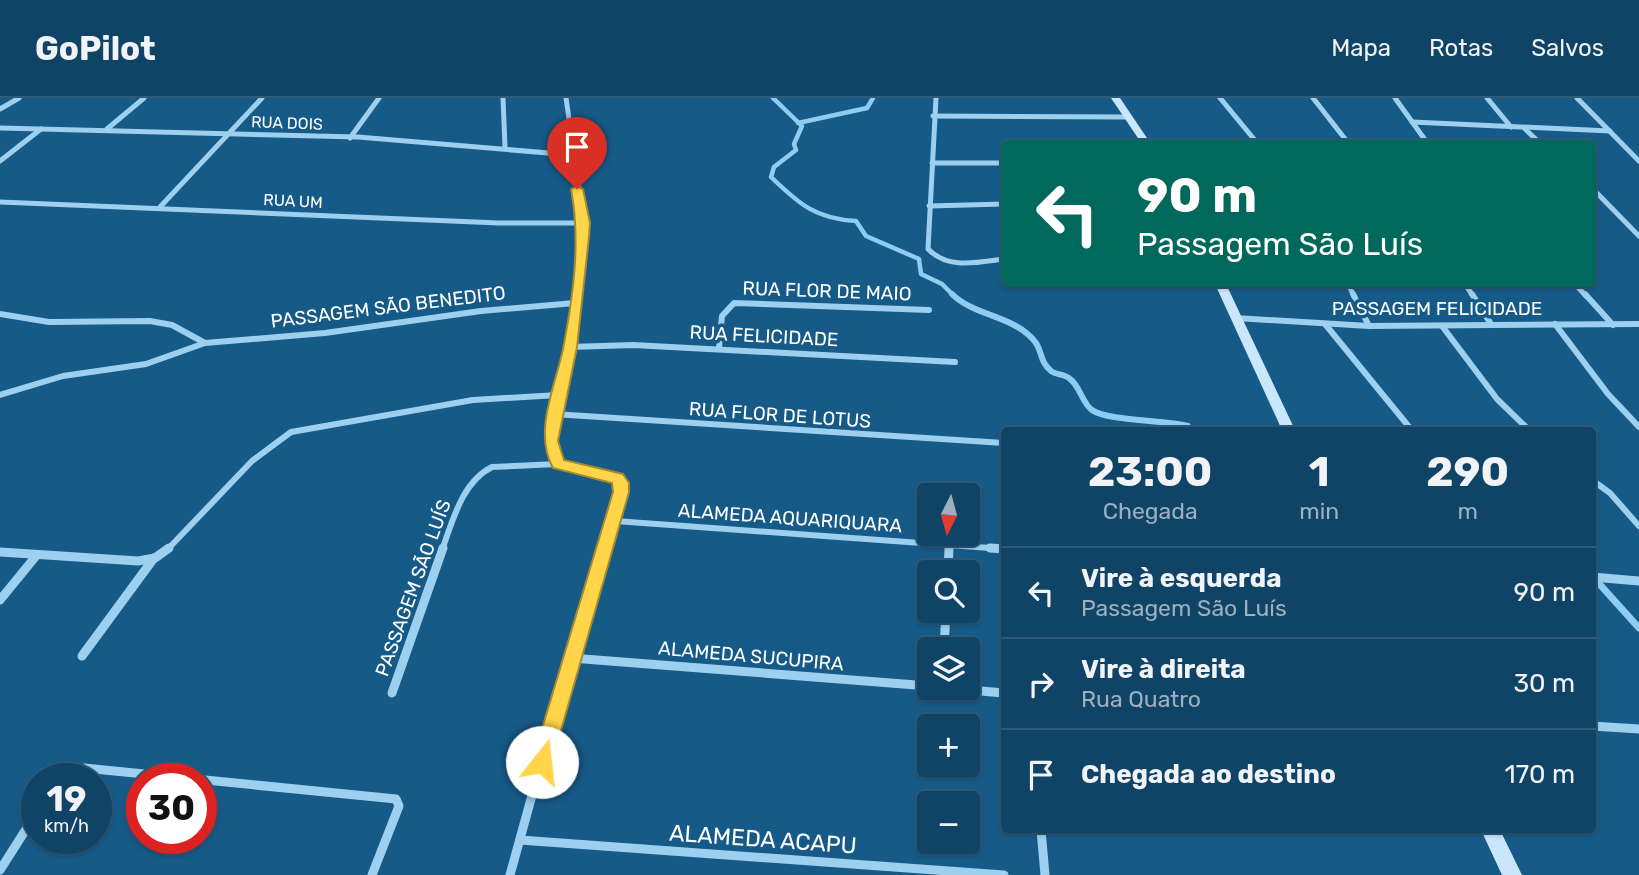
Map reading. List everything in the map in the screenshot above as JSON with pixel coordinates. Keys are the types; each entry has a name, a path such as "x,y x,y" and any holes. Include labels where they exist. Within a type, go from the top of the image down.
{"main road":[{"path":"1115,98 1144,140"},
{"path":"1221,287 1288,427"},
{"path":"1491,833 1512,875"}],"street":[{"path":"0,109 19,98"},
{"path":"107,129 144,98"},
{"path":"160,207 262,98"},
{"path":"350,138 379,98"},
{"path":"503,98 505,147"},
{"path":"558,464 550,441 553,414 570,347 584,223 572,155 566,98"},
{"path":"936,98 928,249 937,258 954,261 1001,258"},
{"path":"1220,98 1255,140"},
{"path":"1313,98 1346,140"},
{"path":"1395,98 1425,140"},
{"path":"1487,98 1511,127"},
{"path":"1577,98 1639,161"},
{"path":"933,116 1126,117"},
{"path":"1412,122 1610,131"},
{"name":"RUA DOIS","path":"0,128 350,138 505,147 572,155"},
{"path":"0,161 41,128"},
{"path":"1524,128 1537,140"},
{"path":"932,163 1001,163"},
{"path":"1596,192 1639,236"},
{"name":"RUA UM","path":"0,202 499,223 584,223"},
{"path":"929,206 1001,204"},
{"path":"1350,287 1369,326"},
{"path":"1467,287 1491,324"},
{"path":"1578,287 1613,325"},
{"name":"PASSAGEM SÃO BENEDITO","path":"0,395 63,376 146,364 205,343 575,303"},
{"name":"RUA FLOR DE MAIO","path":"719,348 723,313 728,305 734,303 929,310"},
{"path":"0,314 49,322 150,321 172,325 205,343"},
{"name":"PASSAGEM FELICIDADE","path":"1235,318 1369,326 1639,324"},
{"path":"1325,324 1409,427"},
{"path":"1555,324 1608,394 1639,427"},
{"path":"1442,326 1477,376 1509,414 1525,427"},
{"name":"RUA FELICIDADE","path":"570,347 633,345 719,348 955,362"},
{"path":"82,656 155,558 176,543 252,461 291,432 473,400 558,395"},
{"name":"RUA FLOR DE LOTUS","path":"553,414 1001,443"},
{"name":"PASSAGEM SÃO LUÍS","path":"391,693 456,512 469,487 484,470 492,467 558,464 617,479 621,483 621,492 615,521"},
{"path":"1596,484 1639,526"},
{"path":"510,875 571,658 615,521"},
{"name":"ALAMEDA AQUARIQUARA","path":"615,521 917,544"},
{"path":"948,560 949,546"},
{"name":"ALAMEDA AQUARIQUARA","path":"949,546 1001,550"},
{"path":"0,552 138,561 155,558"},
{"path":"0,600 36,556"},
{"path":"1596,577 1639,581"},
{"name":"ALAMEDA SUCUPIRA","path":"571,658 917,685"},
{"path":"980,690 1001,692"},
{"path":"1596,726 1639,729"},
{"path":"112,771 348,790 396,799 399,806 396,817 372,875"},
{"path":"1041,833 1045,875"},
{"path":"0,870 21,837"},
{"name":"ALAMEDA ACAPU","path":"520,840 944,874 1004,875"}],"waterway":[{"path":"773,98 799,123"},
{"path":"799,123 867,108 873,98"},
{"path":"799,123 802,126 794,144 796,150 774,167 771,177 809,208 830,217 856,221 866,236 919,259 921,274 942,284 952,294"},
{"path":"952,294 961,302 1006,321 1027,334 1036,343 1047,368 1068,377 1086,403 1099,414 1188,427"},
{"path":"1596,580 1639,628"}],"route":[{"path":"542,762 571,658 615,521 621,492 621,483 617,479 558,464 552,454 550,441 553,414 570,347 583,237 584,223 577,189"}]}
